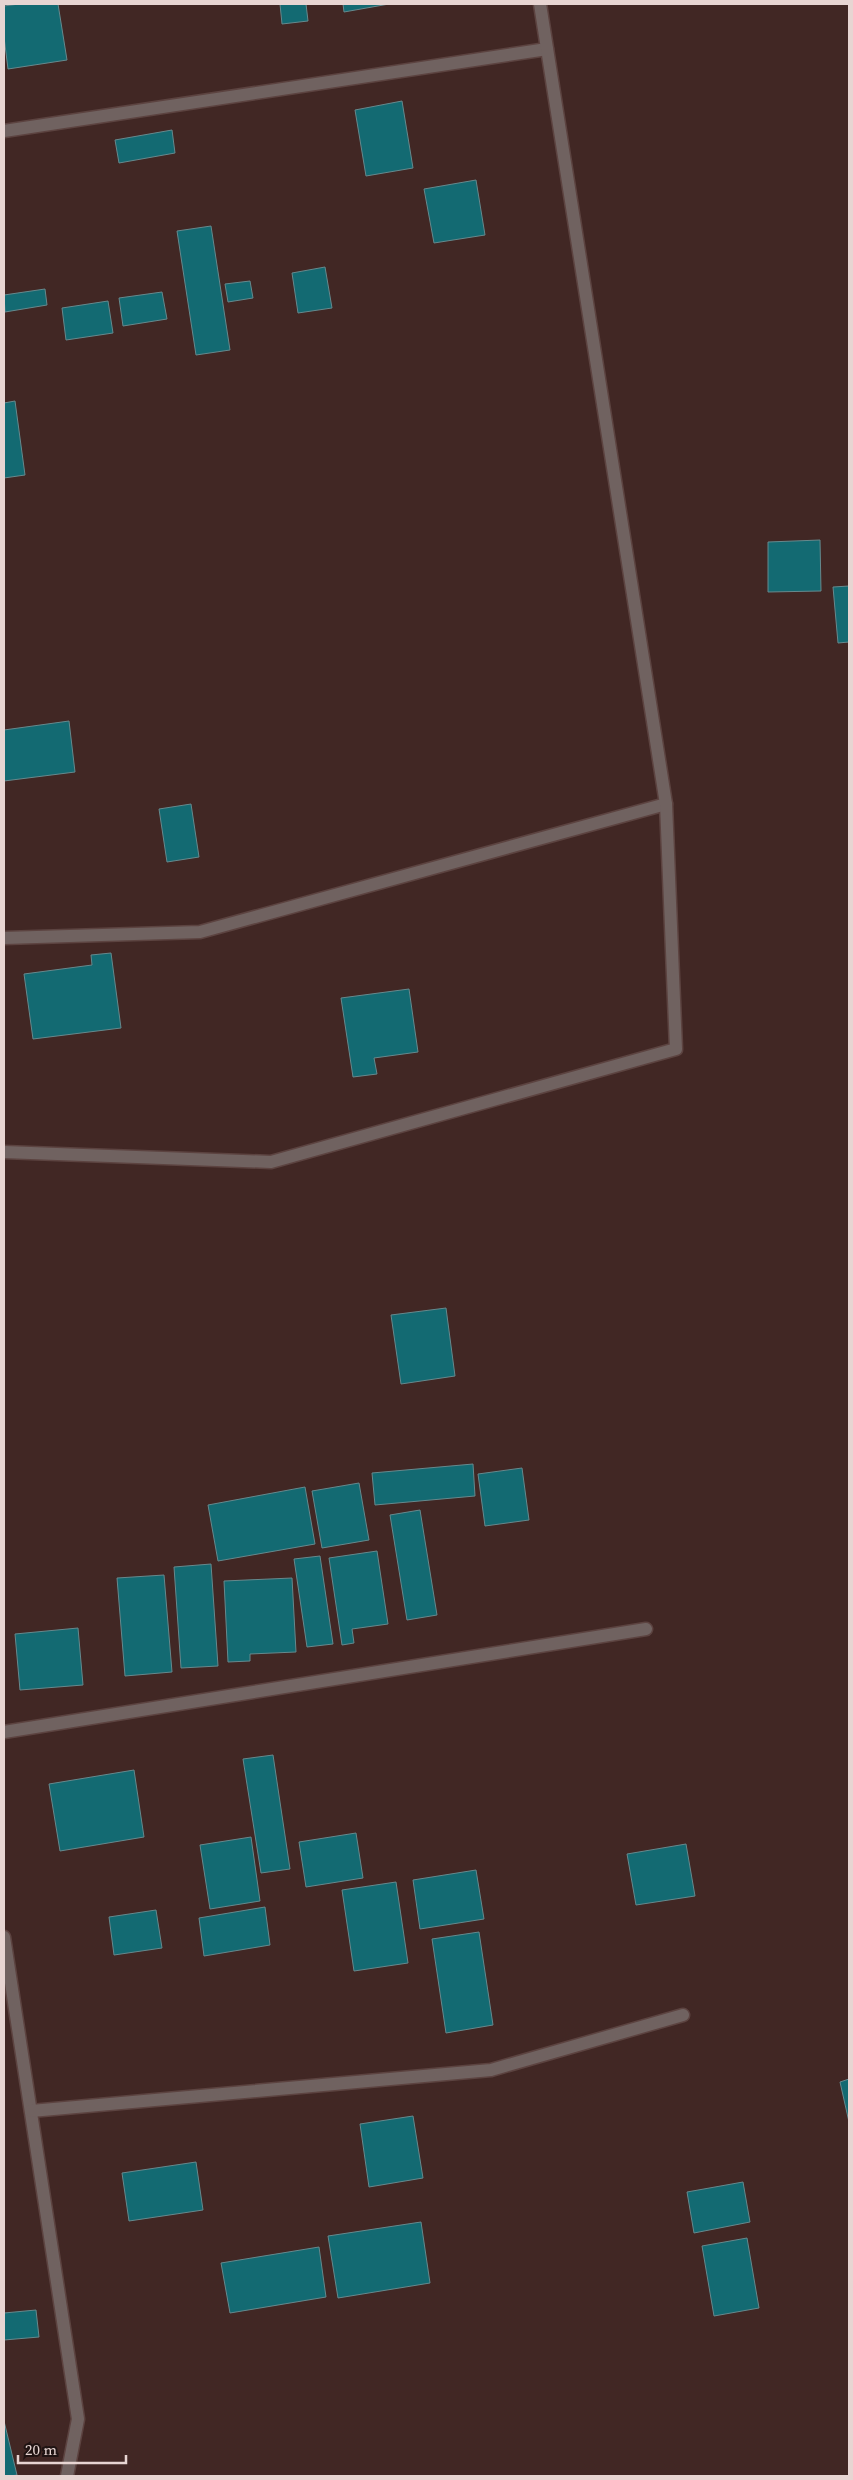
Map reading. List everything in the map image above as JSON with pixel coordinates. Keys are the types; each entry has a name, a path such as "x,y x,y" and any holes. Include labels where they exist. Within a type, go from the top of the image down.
{"street":[{"path":"4,1152 271,1162 676,1049 666,804 540,4"},
{"path":"4,131 547,49"},
{"path":"4,938 200,932 666,804"},
{"path":"4,1732 646,1629"},
{"path":"4,1937 78,2419 67,2476"},
{"path":"31,2111 491,2070 683,2015"}],"building":[{"path":"58,4 67,60 8,69 4,37 4,6"},
{"path":"280,4 306,4 308,21 282,24"},
{"path":"343,4 389,4 344,12"},
{"path":"402,101 413,168 366,176 355,110"},
{"path":"172,130 175,153 119,163 115,140"},
{"path":"476,180 485,235 434,243 424,189"},
{"path":"211,226 230,350 196,355 177,231"},
{"path":"325,267 332,308 298,313 292,273"},
{"path":"250,281 253,298 228,302 225,284"},
{"path":"45,289 47,305 5,312 4,295"},
{"path":"162,292 167,319 123,326 119,298"},
{"path":"108,301 113,333 66,340 62,308"},
{"path":"15,401 25,475 4,478 4,403"},
{"path":"820,540 821,591 768,592 768,542"},
{"path":"849,586 849,642 838,643 833,587"},
{"path":"69,721 75,772 4,781 4,730"},
{"path":"191,804 199,857 167,862 159,809"},
{"path":"111,953 121,1028 33,1039 24,974 92,965 91,955"},
{"path":"409,989 418,1052 374,1058 377,1074 353,1077 341,998"},
{"path":"446,1308 455,1376 401,1384 391,1315"},
{"path":"473,1464 475,1496 375,1505 372,1473"},
{"path":"522,1468 529,1520 485,1526 478,1474"},
{"path":"359,1483 369,1540 322,1548 312,1491"},
{"path":"305,1487 315,1544 218,1561 208,1505"},
{"path":"420,1510 437,1615 407,1620 390,1515"},
{"path":"377,1551 388,1624 352,1629 354,1643 342,1645 329,1558"},
{"path":"320,1556 333,1644 307,1647 294,1559"},
{"path":"211,1564 218,1666 181,1668 174,1567"},
{"path":"164,1575 172,1672 125,1676 117,1578"},
{"path":"292,1578 296,1652 250,1654 250,1661 228,1662 224,1581"},
{"path":"78,1628 83,1685 20,1690 15,1634"},
{"path":"273,1755 290,1869 261,1873 243,1759"},
{"path":"134,1770 144,1837 60,1851 49,1784"},
{"path":"356,1833 363,1878 306,1887 299,1842"},
{"path":"251,1837 260,1901 210,1909 200,1845"},
{"path":"686,1844 695,1896 636,1905 627,1854"},
{"path":"476,1870 484,1919 420,1929 413,1880"},
{"path":"396,1882 408,1963 354,1971 342,1890"},
{"path":"265,1907 270,1945 204,1956 199,1918"},
{"path":"156,1910 162,1948 114,1955 109,1917"},
{"path":"479,1932 493,2025 446,2033 432,1939"},
{"path":"849,2079 849,2122 840,2082"},
{"path":"413,2116 423,2178 369,2187 360,2124"},
{"path":"196,2162 203,2210 129,2221 122,2173"},
{"path":"743,2182 750,2222 694,2233 687,2192"},
{"path":"421,2222 430,2283 338,2298 328,2236"},
{"path":"747,2238 759,2308 714,2316 702,2246"},
{"path":"319,2247 326,2297 230,2313 221,2263"},
{"path":"36,2310 39,2337 4,2340 4,2313"},
{"path":"4,2421 17,2475 4,2476"}]}
